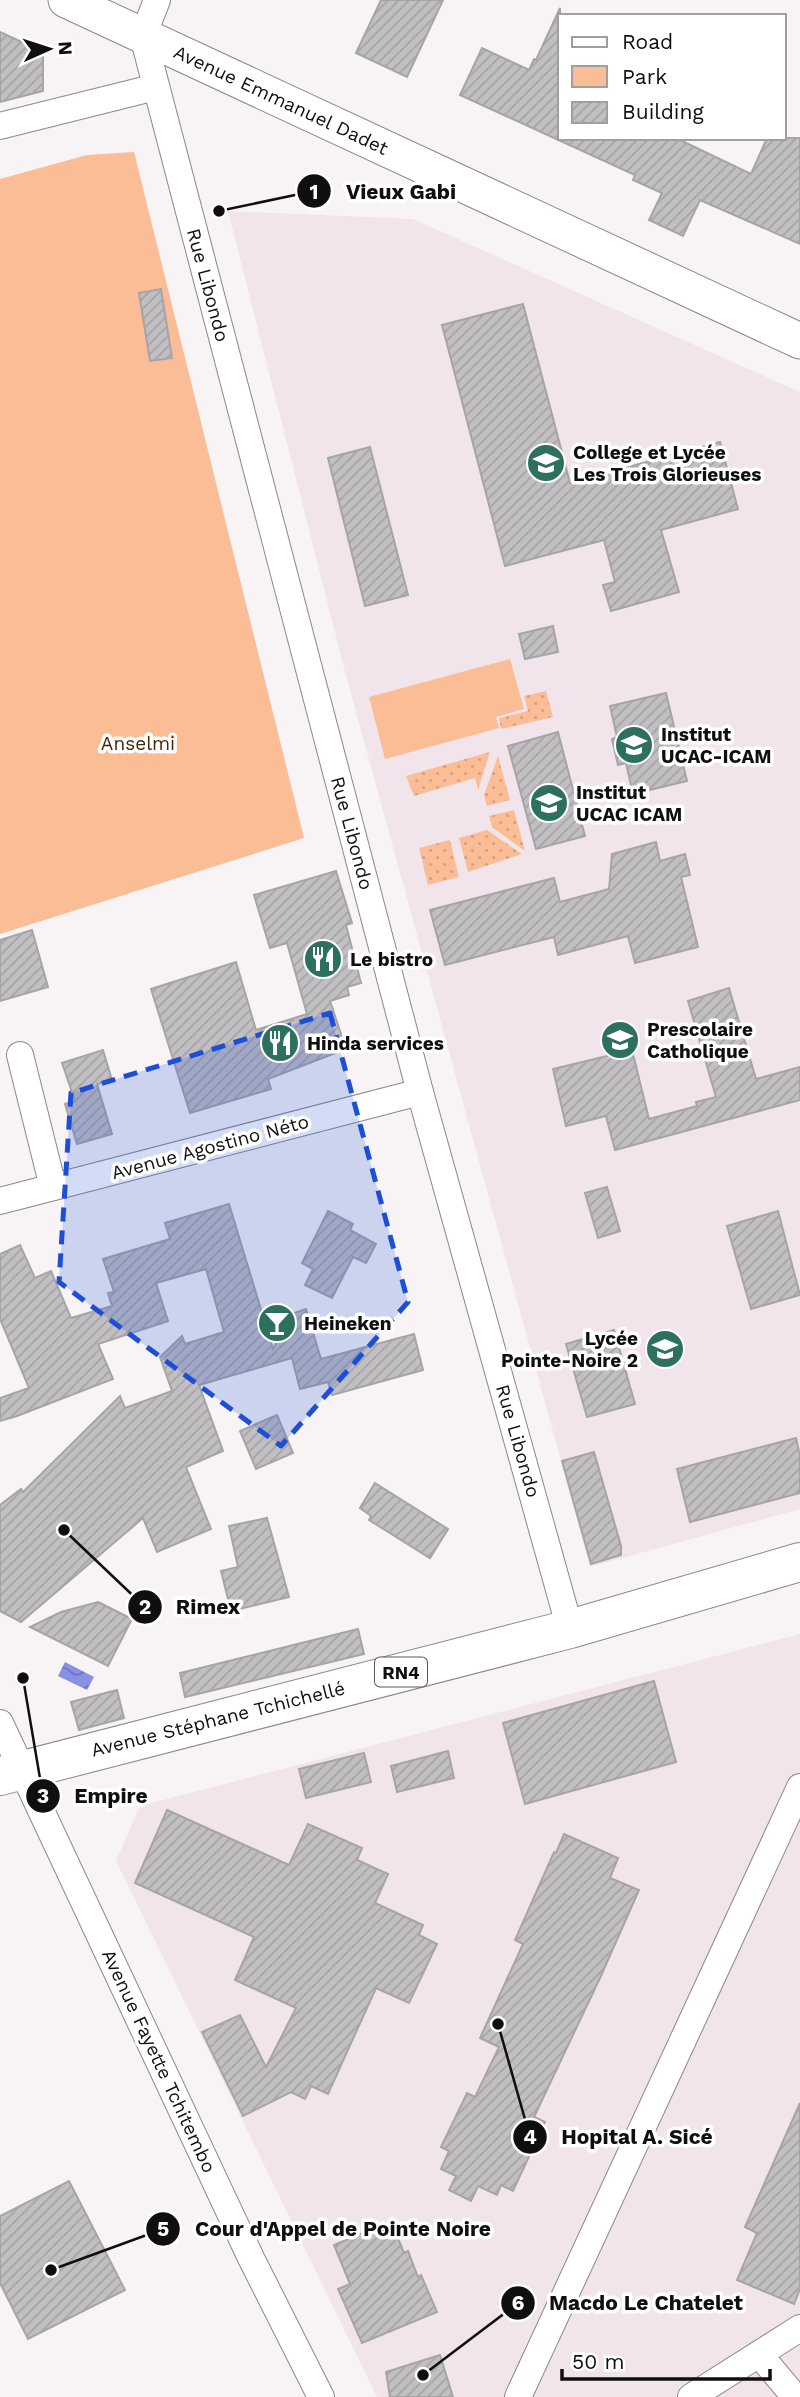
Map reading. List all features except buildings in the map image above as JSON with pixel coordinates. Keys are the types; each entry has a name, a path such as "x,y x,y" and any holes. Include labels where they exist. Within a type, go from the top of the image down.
{"highway":[{"name":"Avenue Stéphane Tchichellé","path":"11,1773 570,1629 800,1562"}],"main road":[{"name":"Avenue Emmanuel Dadet","path":"66,0 800,341"}],"street":[{"path":"143,36 156,0"},
{"name":"Rue Libondo","path":"143,36 420,1092 570,1629"},
{"path":"0,126 156,87"},
{"path":"20,1055 53,1187"},
{"name":"Avenue Agostino Néto","path":"0,1201 420,1092"},
{"name":"Avenue Fayette Tchitembo","path":"0,1723 11,1773 321,2397"},
{"path":"518,2397 800,1787"},
{"path":"691,2397 800,2328"},
{"path":"760,2354 795,2397"}],"highlighted area":[{"path":"330,1013 408,1302 281,1446 59,1282 71,1093"}],"shaded area":[{"path":"228,211 413,219 800,392 800,1509 590,1567 345,672"},
{"path":"800,1634 800,2397 377,2397 116,1861 140,1806"}],"green space":[{"name":"Anselmi","path":"134,152 304,838 0,934 0,179 87,155"},
{"path":"510,659 524,709 496,717 499,728 385,759 369,697"},
{"path":"546,691 553,717 501,729 499,718 528,711 524,696"},
{"path":"490,752 478,790 475,778 414,796 406,776"},
{"path":"498,756 510,800 487,806 484,795"},
{"path":"514,810 525,851 492,827 489,816"},
{"path":"487,830 522,854 468,872 459,838"},
{"path":"450,840 459,877 428,885 419,848"}],"water":[{"path":"65,1662 94,1677 87,1690 58,1676"}],"place":[{"name":"Vieux Gabi","path":"219,211"},
{"name":"College et Lycée Les Trois Glorieuses","path":"546,463"},
{"name":"Institut UCAC-ICAM","path":"634,745"},
{"name":"Institut UCAC ICAM","path":"549,803"},
{"name":"Le bistro","path":"323,959"},
{"name":"Prescolaire Catholique","path":"620,1040"},
{"name":"Hinda services","path":"280,1043"},
{"name":"Heineken","path":"277,1323"},
{"name":"Lycée Pointe-Noire 2","path":"665,1349"},
{"name":"Rimex","path":"64,1530"},
{"name":"Empire","path":"23,1678"},
{"name":"Hopital A. Sicé","path":"498,2024"},
{"name":"Cour d'Appel de Pointe Noire","path":"51,2270"},
{"name":"Macdo Le Chatelet","path":"423,2375"}]}
